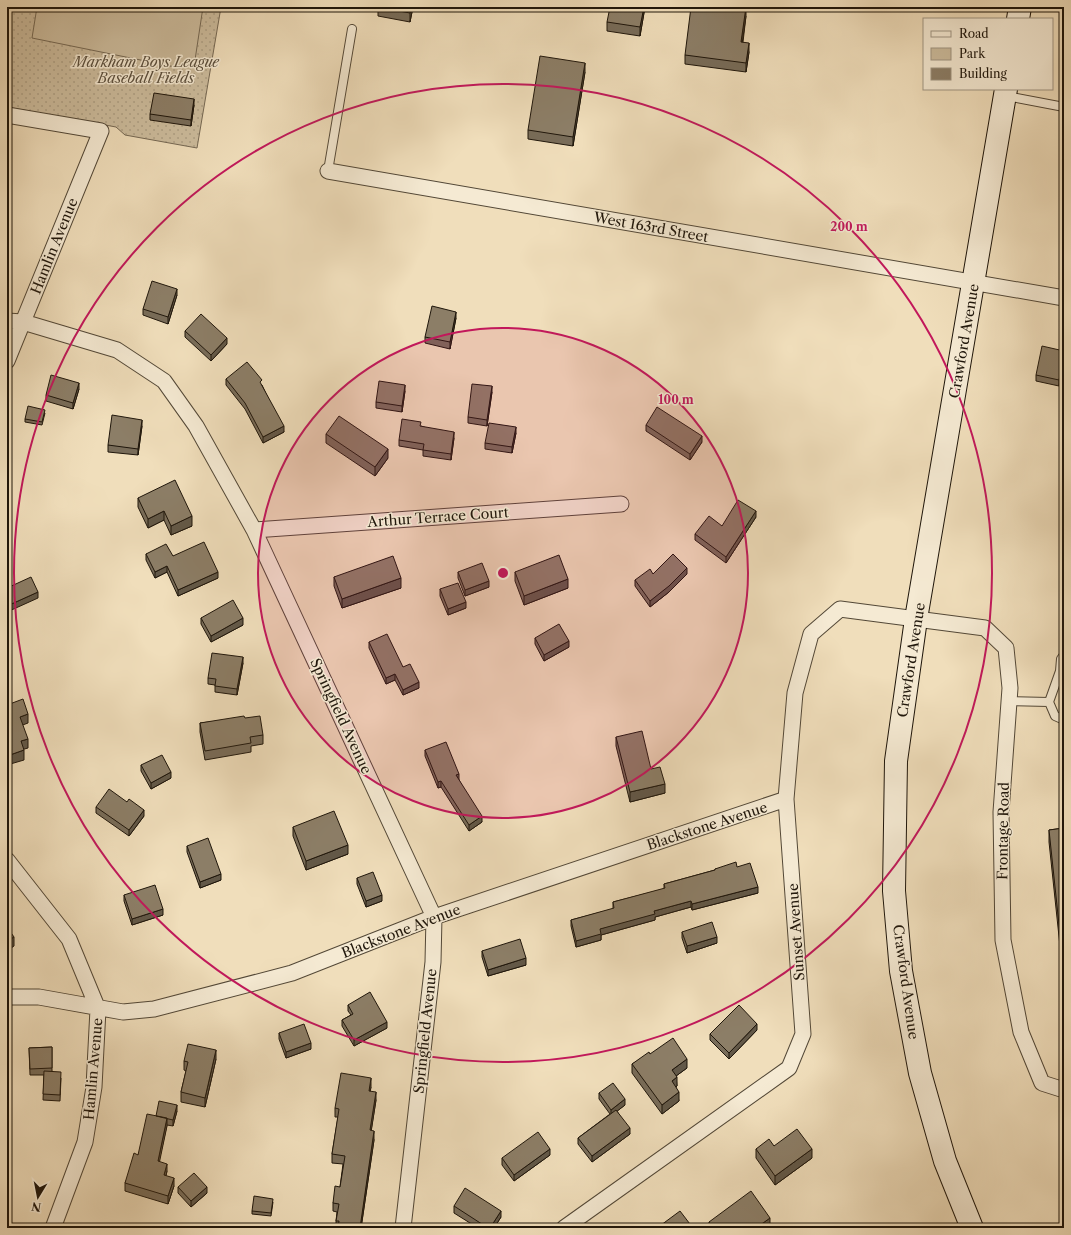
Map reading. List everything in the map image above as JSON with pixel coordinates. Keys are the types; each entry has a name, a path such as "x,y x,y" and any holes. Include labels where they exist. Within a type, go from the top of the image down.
{"main road":[{"path":"1018,18 1020,7"},
{"name":"Crawford Avenue","path":"972,1228 945,1162 920,1073 901,971 895,906 896,761 916,619 1006,93"}],"street":[{"name":"Hamlin Avenue","path":"7,115 101,131 7,361"},
{"name":"West 163rd Street","path":"328,170 1064,298"},
{"name":"Springfield Avenue","path":"7,321 23,322 117,350 164,382 196,426 254,530 434,917 433,962 403,1228"},
{"name":"Arthur Terrace Court","path":"254,530 621,504"},
{"name":"Sunset Avenue","path":"564,1228 789,1068 803,1034 786,799 795,693 811,634 840,609 916,619"},
{"name":"Frontage Road","path":"916,619 985,628 1006,648 1009,700 1000,812 1004,940 1021,1032 1042,1083 1064,1090"},
{"name":"Blackstone Avenue","path":"7,997 39,997 98,1009 123,1012 154,1009 292,973 434,917 786,799"},
{"name":"Hamlin Avenue","path":"7,860 69,939 98,1009 94,1087 85,1142 53,1228"}],"lane":[{"path":"328,170 352,29"},
{"path":"1006,93 1064,107"},
{"path":"1064,655 1061,659 1060,671 1049,702 1055,716 1064,720"},
{"path":"1009,700 1049,702"}],"green space":[{"name":"Markham Boys League Baseball Fields","path":"8,7 221,7 197,148 125,135 116,127 7,107"},
{"path":"37,7 203,7 195,60 180,68 32,38"}],"building":[{"path":"378,7 411,7 410,13"},
{"path":"610,7 644,7 640,27 607,22"},
{"path":"691,7 746,7 741,42 749,43 746,63 685,55"},
{"path":"540,56 585,63 573,137 528,130"},
{"path":"154,93 194,99 191,120 150,114"},
{"path":"7,239 9,239 7,251"},
{"path":"152,281 177,289 168,317 143,309"},
{"path":"432,306 456,312 450,342 425,337"},
{"path":"201,314 227,338 211,355 185,331"},
{"path":"1042,346 1064,351 1059,380 1036,375"},
{"path":"247,362 262,380 260,382 284,426 263,437 245,403 226,379"},
{"path":"51,375 79,383 73,403 46,395"},
{"path":"379,381 405,385 402,406 376,402"},
{"path":"472,384 492,386 487,420 468,417"},
{"path":"28,406 45,410 42,422 25,419"},
{"path":"657,407 702,436 690,454 646,425"},
{"path":"112,415 142,420 138,449 108,445"},
{"path":"339,416 388,449 375,467 326,434"},
{"path":"402,419 421,422 420,426 454,432 451,454 423,450 424,444 399,440"},
{"path":"489,423 516,427 512,447 485,443"},
{"path":"175,480 192,516 171,526 164,511 148,519 138,498"},
{"path":"738,500 756,511 726,557 695,534 709,516 722,526"},
{"path":"204,542 218,572 178,590 167,566 155,572 146,554 166,544 173,556"},
{"path":"7,553 11,561 7,563"},
{"path":"673,554 687,568 669,586 650,601 635,580 650,569 653,574"},
{"path":"559,555 568,579 524,596 515,572"},
{"path":"393,556 401,578 342,599 334,577"},
{"path":"482,563 489,581 465,590 458,572"},
{"path":"31,577 38,592 7,606 7,588"},
{"path":"458,583 466,602 448,609 440,589"},
{"path":"233,600 243,618 211,636 201,618"},
{"path":"559,624 569,641 544,655 535,638"},
{"path":"387,634 403,667 410,664 419,682 403,690 395,674 386,678 369,642"},
{"path":"212,653 243,657 237,689 215,686 216,679 208,678"},
{"path":"23,699 28,714 20,717 28,739 21,741 24,750 7,756 7,711 9,710 7,705"},
{"path":"244,716 245,718 260,716 263,735 250,737 251,743 205,751 200,723"},
{"path":"642,731 651,769 660,767 665,784 630,792 616,737"},
{"path":"446,742 459,774 456,775 482,816 469,825 441,781 438,782 425,750"},
{"path":"162,755 171,772 151,783 141,765"},
{"path":"109,789 127,802 129,799 144,810 129,830 96,807"},
{"path":"334,811 348,845 306,861 293,827"},
{"path":"1064,828 1064,972 1049,830"},
{"path":"208,838 221,874 200,882 187,846"},
{"path":"736,862 737,867 750,863 758,887 692,904 691,901 654,911 655,914 600,929 601,934 576,941 571,920 614,908 613,902 665,888 664,884 715,870"},
{"path":"373,872 382,895 366,901 357,878"},
{"path":"155,885 163,909 132,919 124,895"},
{"path":"712,922 717,937 687,946 682,932"},
{"path":"7,927 14,937 7,941"},
{"path":"520,939 526,958 488,970 482,951"},
{"path":"370,992 387,1022 354,1040 342,1020 353,1014 348,1005"},
{"path":"739,1005 757,1024 729,1053 710,1034"},
{"path":"304,1024 311,1043 286,1052 279,1033"},
{"path":"673,1038 687,1059 672,1070 677,1077 672,1081 679,1092 662,1105 632,1064"},
{"path":"188,1044 216,1050 205,1098 181,1092 188,1062 184,1061"},
{"path":"52,1047 52,1068 30,1069 29,1048"},
{"path":"44,1071 61,1072 60,1095 43,1094"},
{"path":"341,1073 371,1078 369,1091 376,1092 370,1130 374,1131 360,1228 338,1228 339,1221 336,1221 339,1204 333,1203 335,1186 340,1187 345,1156 332,1154 339,1109 335,1108"},
{"path":"613,1083 625,1099 611,1110 599,1093"},
{"path":"159,1101 177,1105 173,1120 156,1116"},
{"path":"616,1110 630,1128 592,1156 578,1138"},
{"path":"147,1114 167,1118 158,1161 167,1164 164,1175 174,1178 168,1196 125,1183 134,1153 138,1155"},
{"path":"797,1129 812,1149 775,1176 756,1149 769,1139 774,1146"},
{"path":"538,1132 550,1149 514,1175 502,1158"},
{"path":"194,1173 207,1187 191,1201 178,1187"},
{"path":"465,1188 501,1211 490,1228 454,1206"},
{"path":"751,1191 770,1218 756,1228 752,1228 750,1225 746,1228 713,1228 709,1222"},
{"path":"254,1196 273,1199 271,1213 252,1211"},
{"path":"680,1211 693,1228 657,1228"}]}
